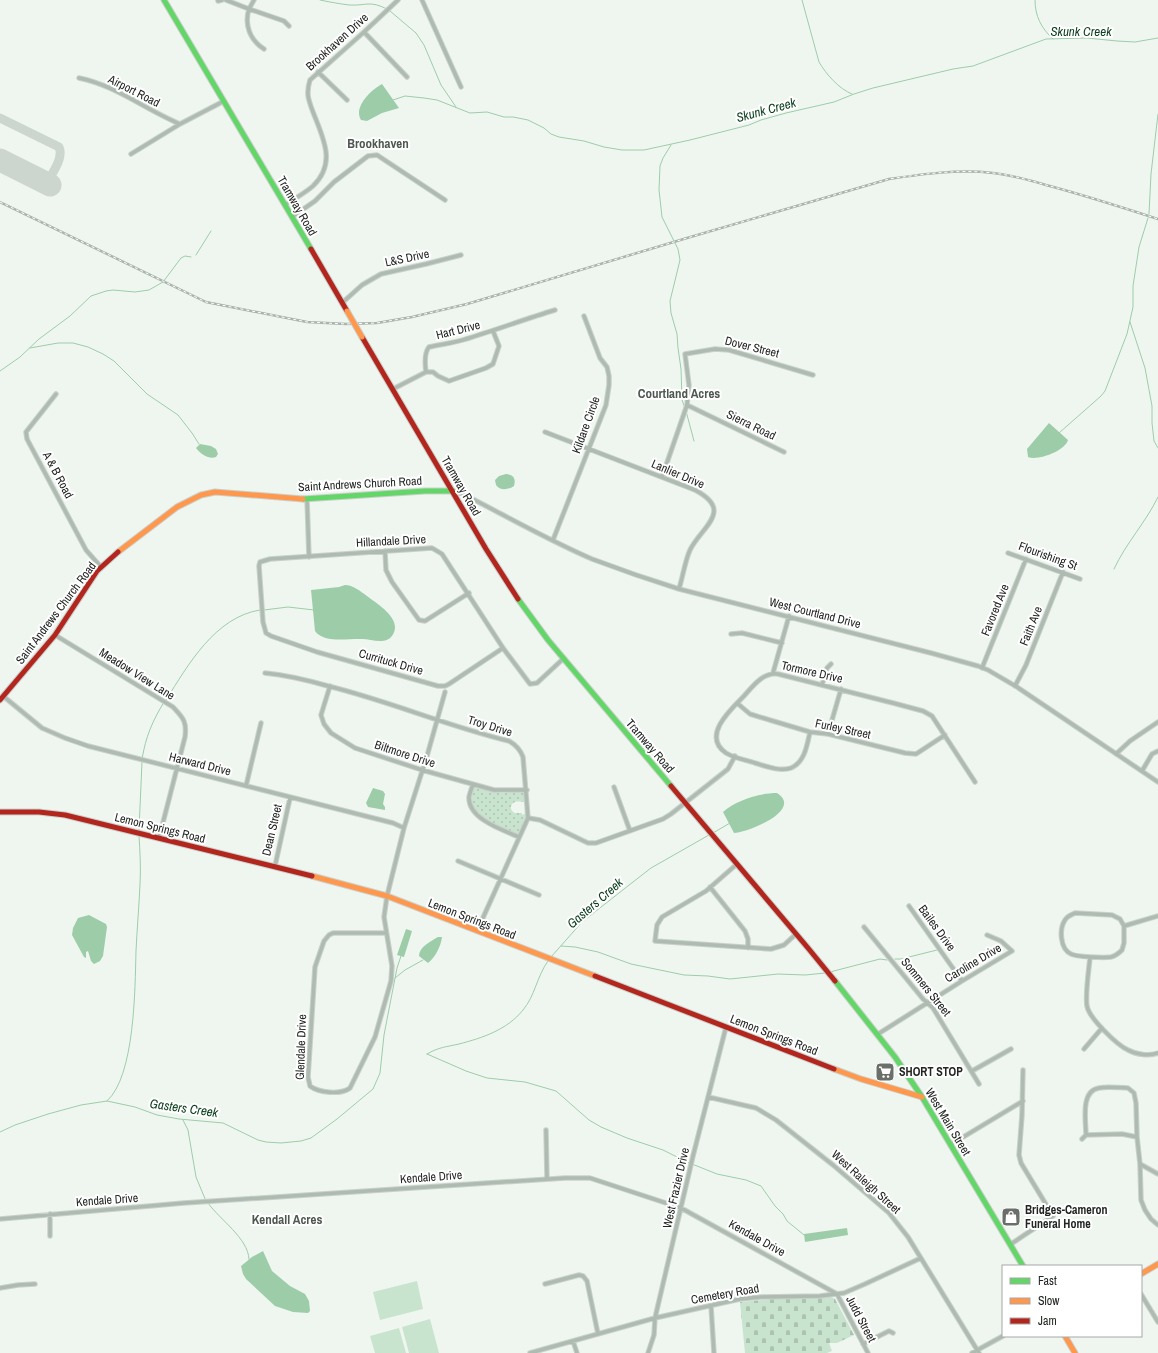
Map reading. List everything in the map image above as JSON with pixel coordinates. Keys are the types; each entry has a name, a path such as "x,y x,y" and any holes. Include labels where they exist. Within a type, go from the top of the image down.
{"main road":[{"name":"Tramway Road","path":"164,0 486,549 518,598 564,658 800,940"},
{"name":"Saint Andrews Church Road","path":"2,698 55,635 97,571 127,544 187,501 215,492 307,498 425,491 453,491"},
{"name":"Lemon Springs Road","path":"0,812 55,813 274,866 387,896 861,1079 922,1097"},
{"name":"West Main Street","path":"800,940 878,1034 922,1097 1023,1265"},
{"path":"1142,1273 1158,1264"},
{"path":"1066,1337 1075,1353"}],"street":[{"path":"226,0 284,21 289,26"},
{"path":"254,0 247,15 247,24 251,36 256,44 264,49"},
{"name":"Brookhaven Drive","path":"285,204 312,187 322,176 326,164 326,151 321,131 312,110 306,90 310,80 398,0"},
{"path":"422,0 461,87"},
{"path":"364,32 407,77"},
{"path":"318,72 347,100"},
{"name":"Airport Road","path":"79,78 95,82 136,102 164,118 180,124"},
{"path":"131,154 180,124 224,100"},
{"path":"292,217 315,202 334,182 368,156 377,155 445,200"},
{"name":"L&S Drive","path":"342,303 362,285 381,274 461,255"},
{"name":"Hart Drive","path":"493,331 499,346 493,364 486,368 449,381 433,372 426,372 425,364 427,350 429,347 493,331 521,320 555,310"},
{"name":"Kildare Circle","path":"553,540 606,405 608,395 609,376 607,367 600,358 584,316"},
{"name":"Dover Street","path":"687,405 689,386 685,354 715,349 729,350 813,375"},
{"path":"393,389 426,372"},
{"name":"A & B Road","path":"56,394 26,432 28,439 86,550 101,567"},
{"path":"662,477 687,405"},
{"name":"Sierra Road","path":"687,405 784,452"},
{"name":"Lanlier Drive","path":"545,432 662,477 704,495 711,501 714,511 712,520 690,550 679,589"},
{"name":"West Courtland Drive","path":"453,491 463,494 591,558 627,572 679,589 931,653 982,668 1015,686 1158,782"},
{"path":"307,498 309,557"},
{"name":"Hillandale Drive","path":"266,633 262,614 260,562 270,559 432,548 438,550 442,554 503,648 530,684 537,683 564,658"},
{"path":"385,551 386,570 392,582 418,620 425,621 468,593"},
{"name":"Flourishing St","path":"1008,553 1080,579"},
{"name":"Favored Ave","path":"982,668 1026,559"},
{"name":"Faith Ave","path":"1015,686 1026,665 1063,572"},
{"path":"773,673 789,616"},
{"name":"Currituck Drive","path":"266,633 317,652 438,686 445,686 449,684 503,648"},
{"path":"731,634 742,633 782,643"},
{"name":"Meadow View Lane","path":"55,635 173,707 183,718 186,727 185,737 159,838"},
{"path":"822,685 827,668 831,664"},
{"name":"Troy Drive","path":"265,673 281,675 352,692 508,741 519,748 523,757 528,818 477,931"},
{"name":"Tormore Drive","path":"810,732 806,751 801,760 790,768 777,769 726,753 718,745 716,734 724,717 737,703 764,676 773,673 923,711 932,716 975,782"},
{"name":"Biltmore Drive","path":"330,686 321,715 324,724 331,733 355,748 473,785 501,791 526,790"},
{"path":"828,734 841,690"},
{"name":"Glendale Drive","path":"386,933 334,933 327,937 322,944 315,967 308,1077 310,1086 316,1090 342,1092 350,1088 375,1037 393,971 384,917 387,896 404,828 438,720 444,692"},
{"name":"Harward Drive","path":"2,698 42,728 88,746 393,823 404,828"},
{"name":"Furley Street","path":"737,703 750,714 810,732 828,734 887,749 916,754 945,735"},
{"path":"1116,754 1130,741 1158,722"},
{"path":"246,786 261,723"},
{"path":"1142,771 1152,754 1158,751"},
{"path":"528,818 540,820 588,843 596,843 663,819 728,769 735,756"},
{"path":"473,785 469,798 475,814 481,819 519,838"},
{"path":"614,787 630,831"},
{"name":"Dean Street","path":"274,866 290,798"},
{"path":"458,861 539,895"},
{"path":"737,864 710,887 662,917 656,925 655,941 775,949 784,945 796,934"},
{"path":"710,887 745,931 748,939 748,948"},
{"name":"Bailes Drive","path":"909,906 962,981"},
{"path":"1080,913 1112,915 1120,919 1124,926 1124,944 1122,950 1112,957 1090,957 1071,954 1066,950 1062,943 1064,922 1069,916 1080,913"},
{"path":"1124,926 1158,916"},
{"name":"Sommers Street","path":"864,927 927,1003 933,1008 979,1084"},
{"name":"Caroline Drive","path":"878,1034 1012,951 1001,941 987,935"},
{"path":"1090,957 1087,1006 1091,1014 1102,1028 1119,1044 1128,1050 1147,1054 1158,1053"},
{"name":"West Frazier Drive","path":"648,1353 654,1335 655,1318 681,1208 726,1027"},
{"path":"1084,1049 1102,1028"},
{"path":"972,1071 1011,1049"},
{"path":"1010,1244 1053,1216 1021,1163 1019,1155 1023,1100 1023,1070"},
{"path":"1086,1135 1086,1099 1091,1091 1099,1088 1128,1088 1134,1094 1136,1103 1136,1137 1140,1164 1141,1200 1144,1210 1158,1225"},
{"name":"West Raleigh Street","path":"708,1097 756,1108 776,1120 833,1165 888,1213 908,1237 978,1352"},
{"path":"950,1145 1023,1100"},
{"path":"546,1130 547,1179"},
{"path":"1082,1139 1086,1135 1122,1134 1136,1137"},
{"path":"1140,1164 1158,1174"},
{"name":"Kendale Drive","path":"0,1219 199,1202 547,1179 590,1178 681,1208 837,1294"},
{"path":"50,1214 50,1236"},
{"name":"Cemetery Road","path":"530,1353 655,1318 740,1300 761,1297 820,1296 837,1294 854,1289 921,1258"},
{"path":"545,1284 579,1275 583,1276 586,1281 598,1334"},
{"path":"0,1288 18,1284 35,1284"},
{"name":"Judd Street","path":"837,1294 868,1353"},
{"path":"1142,1296 1158,1322"},
{"path":"711,1306 714,1353"},
{"path":"863,1344 889,1331 893,1333"},
{"path":"972,1353 978,1352 1002,1337"},
{"path":"573,1341 577,1353"}],"green space":[{"path":"474,787 501,793 525,791 526,802 515,802 511,807 515,813 522,813 522,815 526,813 526,817 518,835 478,814 471,803"},
{"path":"417,1281 423,1309 380,1320 373,1292"},
{"path":"831,1297 835,1299 854,1335 837,1343 829,1343 832,1351 827,1353 745,1353 740,1302 782,1298"},
{"path":"430,1319 439,1353 409,1353 402,1327"},
{"path":"399,1328 406,1353 375,1353 370,1336"}],"shaded area":[{"path":"382,84 399,108 382,113 367,121 361,120 359,110 361,104 373,90"},
{"path":"1049,423 1068,440 1066,444 1051,454 1038,458 1028,457 1027,449"},
{"path":"200,444 211,446 216,449 218,454 216,457 211,458 200,452 196,448"},
{"path":"506,474 511,475 514,478 514,486 507,489 502,489 496,485 495,480 499,476"},
{"path":"345,585 359,590 388,613 395,624 395,630 389,639 382,641 362,639 337,640 324,638 315,631 311,590"},
{"path":"373,788 383,791 385,794 383,804 385,810 368,807 366,803"},
{"path":"777,793 783,800 784,806 779,813 760,825 734,833 723,812 748,798 763,794"},
{"path":"89,915 106,924 107,927 103,956 100,961 94,964 91,961 88,951 86,952 86,958 84,957 72,935 73,928 78,918"},
{"path":"406,929 412,931 404,957 397,955"},
{"path":"438,937 442,937 439,948 428,963 419,956 421,950"},
{"path":"847,1228 848,1235 805,1242 804,1234"},
{"path":"263,1251 272,1271 290,1286 305,1294 309,1301 310,1311 308,1313 293,1312 275,1306 246,1279 241,1266 252,1257"}],"waterway":[{"path":"320,0 349,5 372,4 387,9"},
{"path":"802,0 819,62 833,81 842,89 852,94"},
{"path":"1035,0 1036,11 1040,21 1045,31 1053,39"},
{"path":"390,11 416,33 424,45 441,85 456,107"},
{"name":"Skunk Creek","path":"393,100 405,96 437,100 470,113 487,112 504,117 528,120 544,128 551,134 559,137 622,150 644,150 690,140 749,125 786,113 834,102 873,88 953,69 973,66 1046,39 1087,38 1135,42 1158,38"},
{"path":"1149,214 1151,174 1158,114"},
{"path":"671,145 660,166 659,190 662,217 678,249 680,260 670,301 671,313 677,334 681,369 682,400 685,408"},
{"path":"1059,433 1105,391 1127,334 1133,307 1133,286 1139,247 1148,218"},
{"path":"196,255 211,231"},
{"path":"0,371 20,357 39,339 70,316 91,296 113,290 135,292 149,290 163,282 181,258 185,256 191,257"},
{"path":"1130,322 1145,368 1152,406 1154,441 1158,448"},
{"path":"30,348 58,343 73,343 88,347 103,354 114,361 147,394 178,415 199,444"},
{"path":"686,411 694,441"},
{"path":"1114,569 1124,550 1148,515 1158,497"},
{"path":"264,610 288,607 314,610"},
{"path":"166,700 204,644 216,632 229,622 244,614 260,610"},
{"path":"142,759 145,743 150,729 164,702"},
{"path":"139,830 142,762"},
{"name":"Gasters Creek","path":"713,833 730,823"},
{"name":"Gasters Creek","path":"551,957 582,922 651,868 709,835"},
{"path":"107,1101 116,1089 123,1072 132,1030 140,878 139,836"},
{"path":"561,946 575,947 598,952 631,964 684,975 730,979 778,974 805,975 825,973"},
{"path":"895,959 901,959 937,950"},
{"name":"Gasters Creek","path":"0,1132 15,1125 48,1114 81,1105 107,1101 135,1107 157,1115 179,1119 223,1123 258,1140 266,1142 281,1143 301,1141 311,1138 337,1119 373,1089 380,1073 384,1035 397,968 401,956"},
{"path":"830,972 880,959 887,960"},
{"path":"395,978 405,970 423,960"},
{"name":"Gasters Creek","path":"427,1054 439,1049 485,1036 502,1028 517,1017 527,1004 548,961"},
{"path":"427,1054 466,1071 487,1078 525,1082 556,1091 589,1120 601,1127 627,1138 663,1150 689,1163"},
{"path":"183,1120 188,1130 196,1177 206,1201"},
{"path":"692,1164 717,1174 746,1180 761,1186 787,1221 804,1235"},
{"path":"208,1203 239,1237 244,1244 249,1259"}],"taxiway":[{"path":"0,118 59,147 59,161 47,183"}],"runway":[{"path":"0,160 50,185"}],"railway":[{"path":"0,202 206,302 307,322 346,324 377,323 412,317 467,304 889,179 915,175 967,172 1006,175 1074,193 1158,219"}],"traffic: fast":[{"path":"164,0 311,249"},
{"path":"303,499 425,491 453,491"},
{"path":"518,599 548,640 671,786"},
{"path":"835,981 895,1057 922,1097 1022,1265"}],"traffic: slow":[{"path":"347,311 362,337"},
{"path":"118,552 177,507 201,495 215,492 303,499"},
{"path":"312,876 387,896 595,976"},
{"path":"834,1069 861,1079 922,1097"},
{"path":"1142,1273 1158,1264"},
{"path":"1066,1337 1075,1353"}],"traffic: jam":[{"path":"311,249 347,311"},
{"path":"362,337 486,549 518,599"},
{"path":"0,700 55,635 97,571 118,552"},
{"path":"671,786 835,981"},
{"path":"0,812 39,812 65,815 312,876"},
{"path":"595,976 834,1069"}],"place":[{"name":"SHORT STOP","path":"885,1072"},
{"name":"Bridges-Cameron Funeral Home","path":"1011,1217"}],"district":[{"name":"Brookhaven","path":"378,143"},
{"name":"Courtland Acres","path":"679,393"},
{"name":"Kendall Acres","path":"287,1219"}]}
